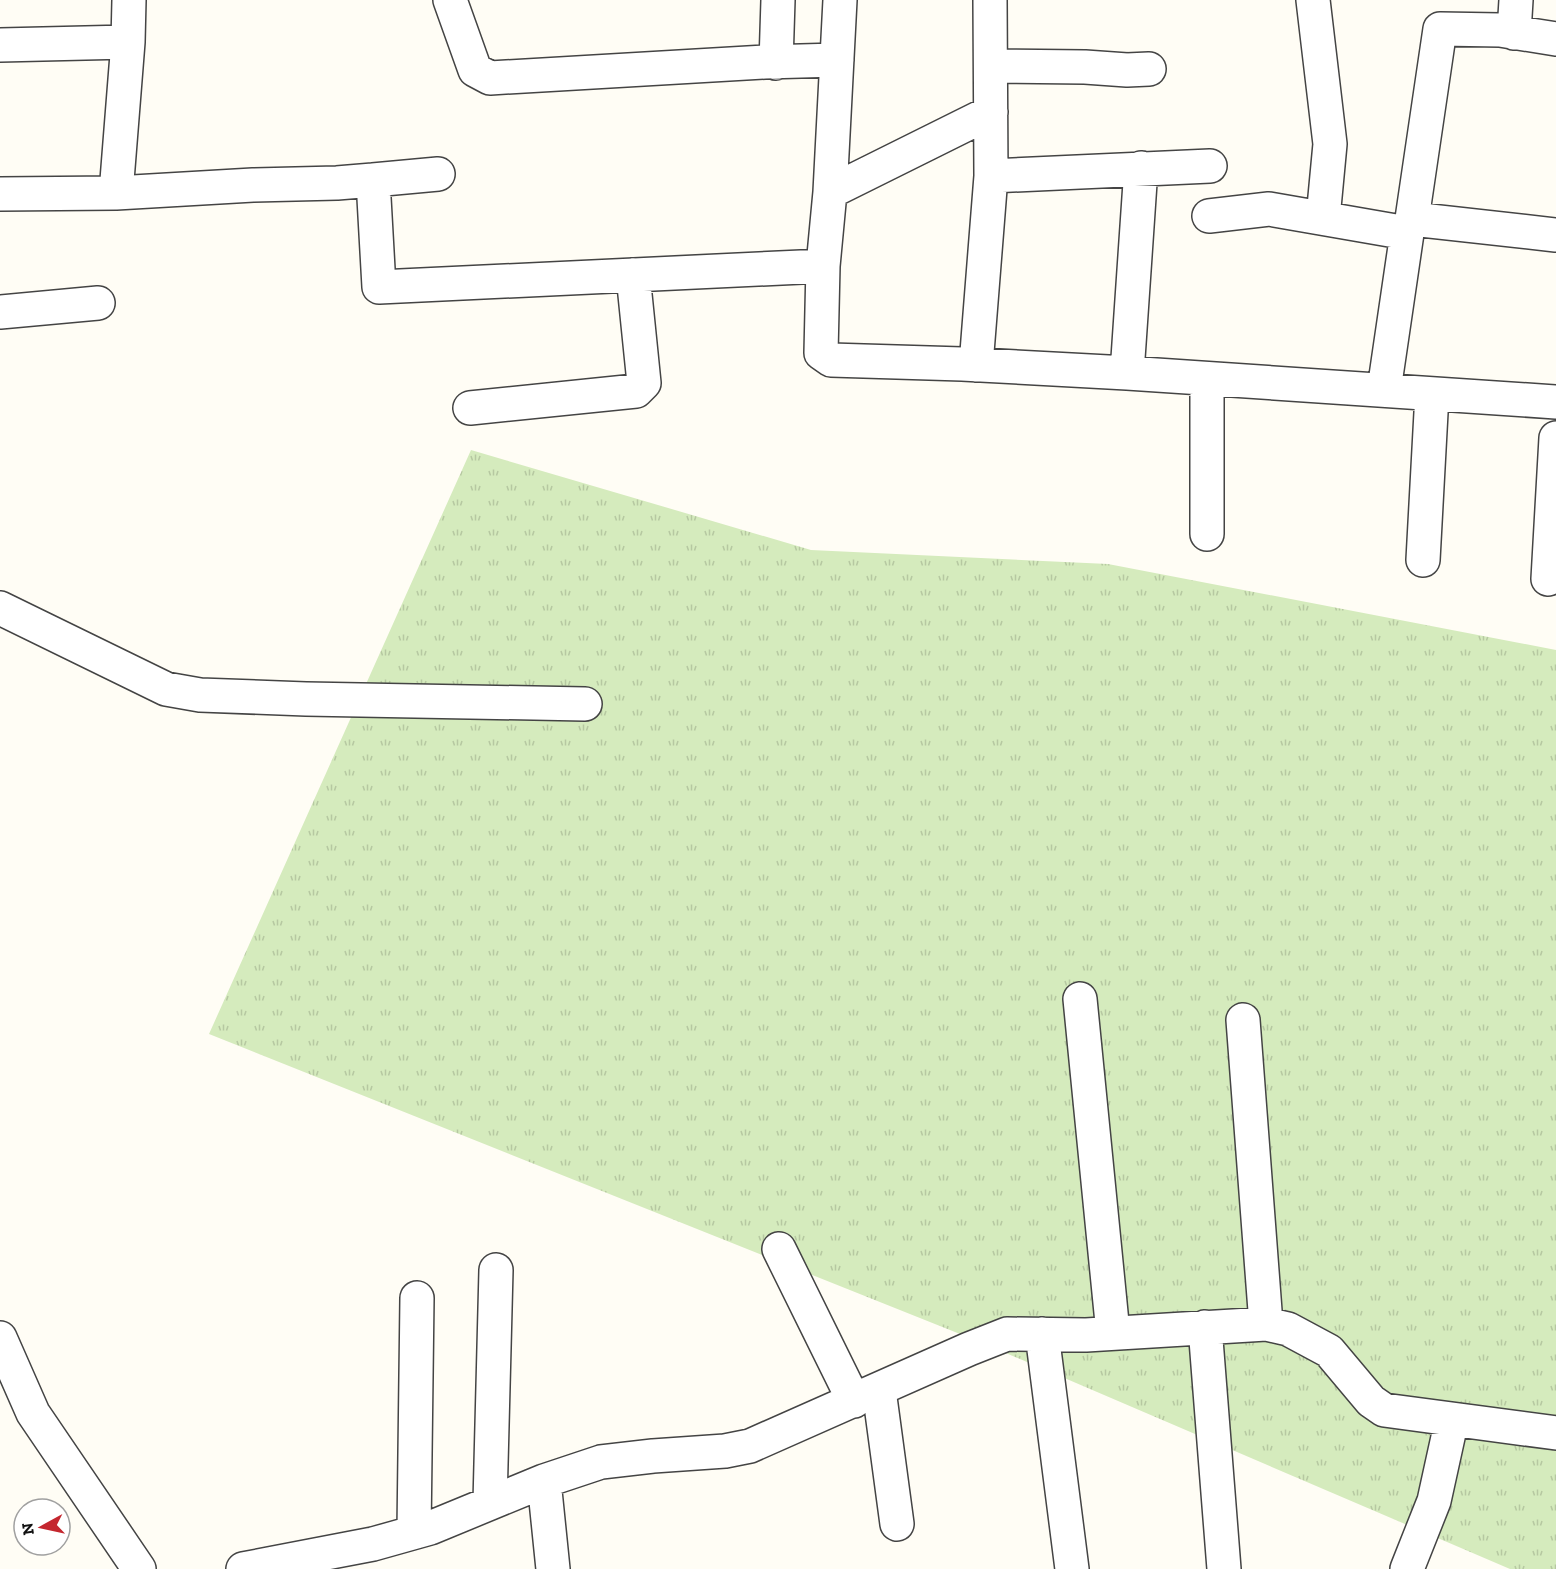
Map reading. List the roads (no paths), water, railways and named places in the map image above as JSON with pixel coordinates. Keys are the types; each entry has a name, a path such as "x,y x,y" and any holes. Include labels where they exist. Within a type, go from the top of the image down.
{"street":[{"path":"116,193 128,42 129,0"},
{"path":"450,0 474,70 490,78 837,60"},
{"path":"776,63 778,0"},
{"path":"840,0 830,192 823,267 821,353 831,360 1127,373 1556,402"},
{"path":"976,365 991,176 990,0"},
{"path":"1313,0 1330,144 1323,218"},
{"path":"1514,33 1516,0"},
{"path":"1384,390 1440,29 1500,30 1556,39"},
{"path":"0,45 128,42"},
{"path":"991,66 1149,69"},
{"path":"830,192 991,112"},
{"path":"991,176 1210,166"},
{"path":"1127,373 1141,168"},
{"path":"0,194 116,193 337,183 438,174"},
{"path":"373,180 379,287 823,267"},
{"path":"1209,216 1269,208 1323,218 1556,235"},
{"path":"470,408 636,391 644,383 633,275"},
{"path":"0,312 98,303"},
{"path":"1207,379 1207,534"},
{"path":"1424,560 1432,394"},
{"path":"1548,579 1556,438"},
{"path":"0,608 165,689 200,695 585,704"},
{"path":"1080,999 1113,1333"},
{"path":"1243,1020 1266,1324"},
{"path":"779,1249 867,1395 897,1524"},
{"path":"490,1503 496,1270"},
{"path":"414,1532 417,1298"},
{"path":"258,1567 373,1544 430,1528 544,1481 601,1462 725,1451 750,1446 1007,1334 1113,1333 1266,1324 1288,1329 1329,1351 1371,1401 1384,1410 1556,1433"},
{"path":"1206,1328 1224,1569"},
{"path":"1042,1334 1072,1569"},
{"path":"0,1338 33,1413 139,1569"},
{"path":"1407,1569 1434,1501 1452,1419"},
{"path":"544,1481 553,1569"}]}
